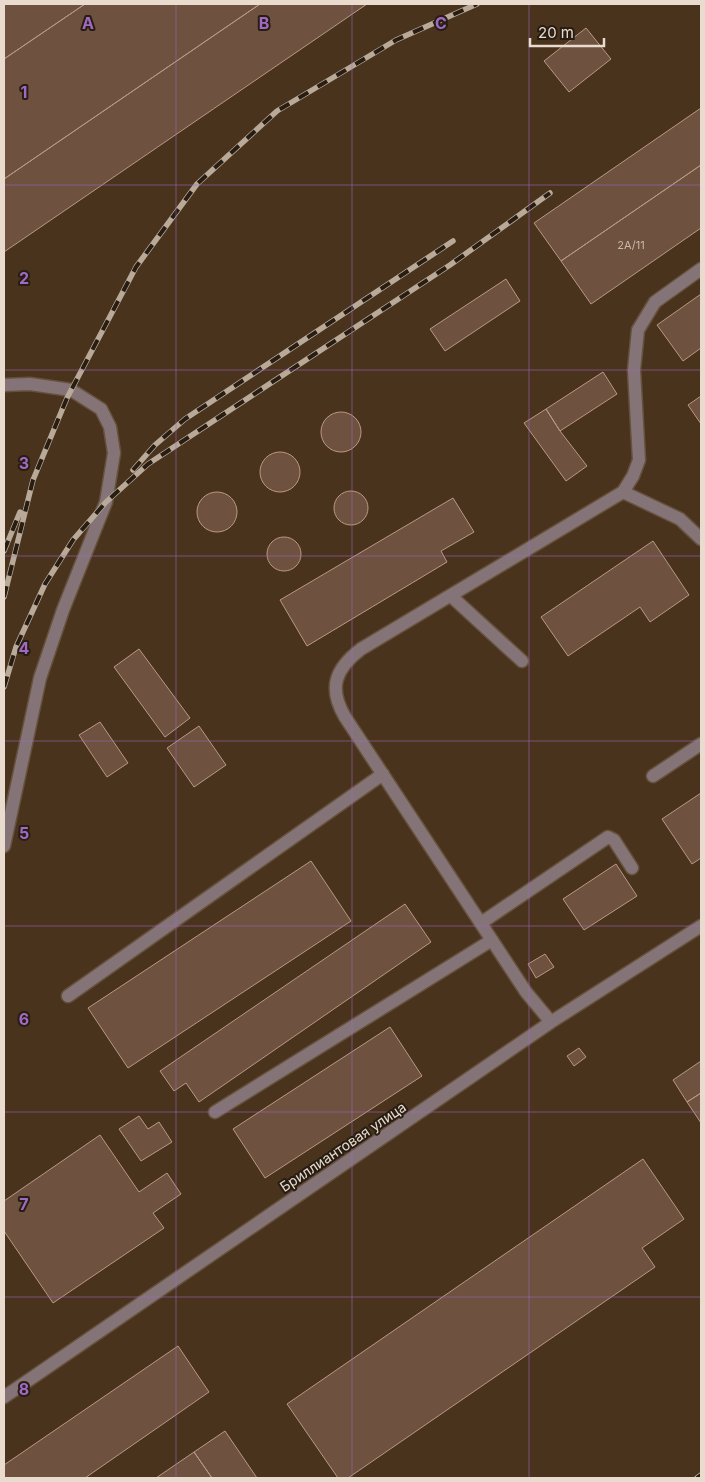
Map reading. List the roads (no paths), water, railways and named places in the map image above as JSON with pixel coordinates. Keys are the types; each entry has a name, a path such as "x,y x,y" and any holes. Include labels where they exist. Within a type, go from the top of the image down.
{"street":[{"path":"551,1022 526,992 338,705 335,692 337,676 346,660 361,649 623,492 633,476 639,460 634,370 638,330 655,302 701,269"},
{"path":"4,386 30,384 71,390 101,409 110,426 114,453 106,502 63,610 40,678 4,846"},
{"path":"623,492 680,519 701,539"},
{"path":"450,596 522,661"},
{"path":"653,776 701,744"},
{"path":"68,996 384,774"},
{"path":"481,923 608,837 614,840 632,868"},
{"name":"Бриллиантовая улица","path":"4,1397 551,1022 701,926"},
{"path":"215,1112 492,940"}],"railway":[{"path":"4,597 33,480 67,398 136,267 197,184 277,111 396,40 477,4"},
{"path":"4,687 16,647 45,584 73,540 106,502 148,464 450,265 550,193"},
{"path":"133,470 155,445 185,419 453,241"},
{"path":"4,551 20,512"},
{"path":"697,1478 701,1475"}]}
